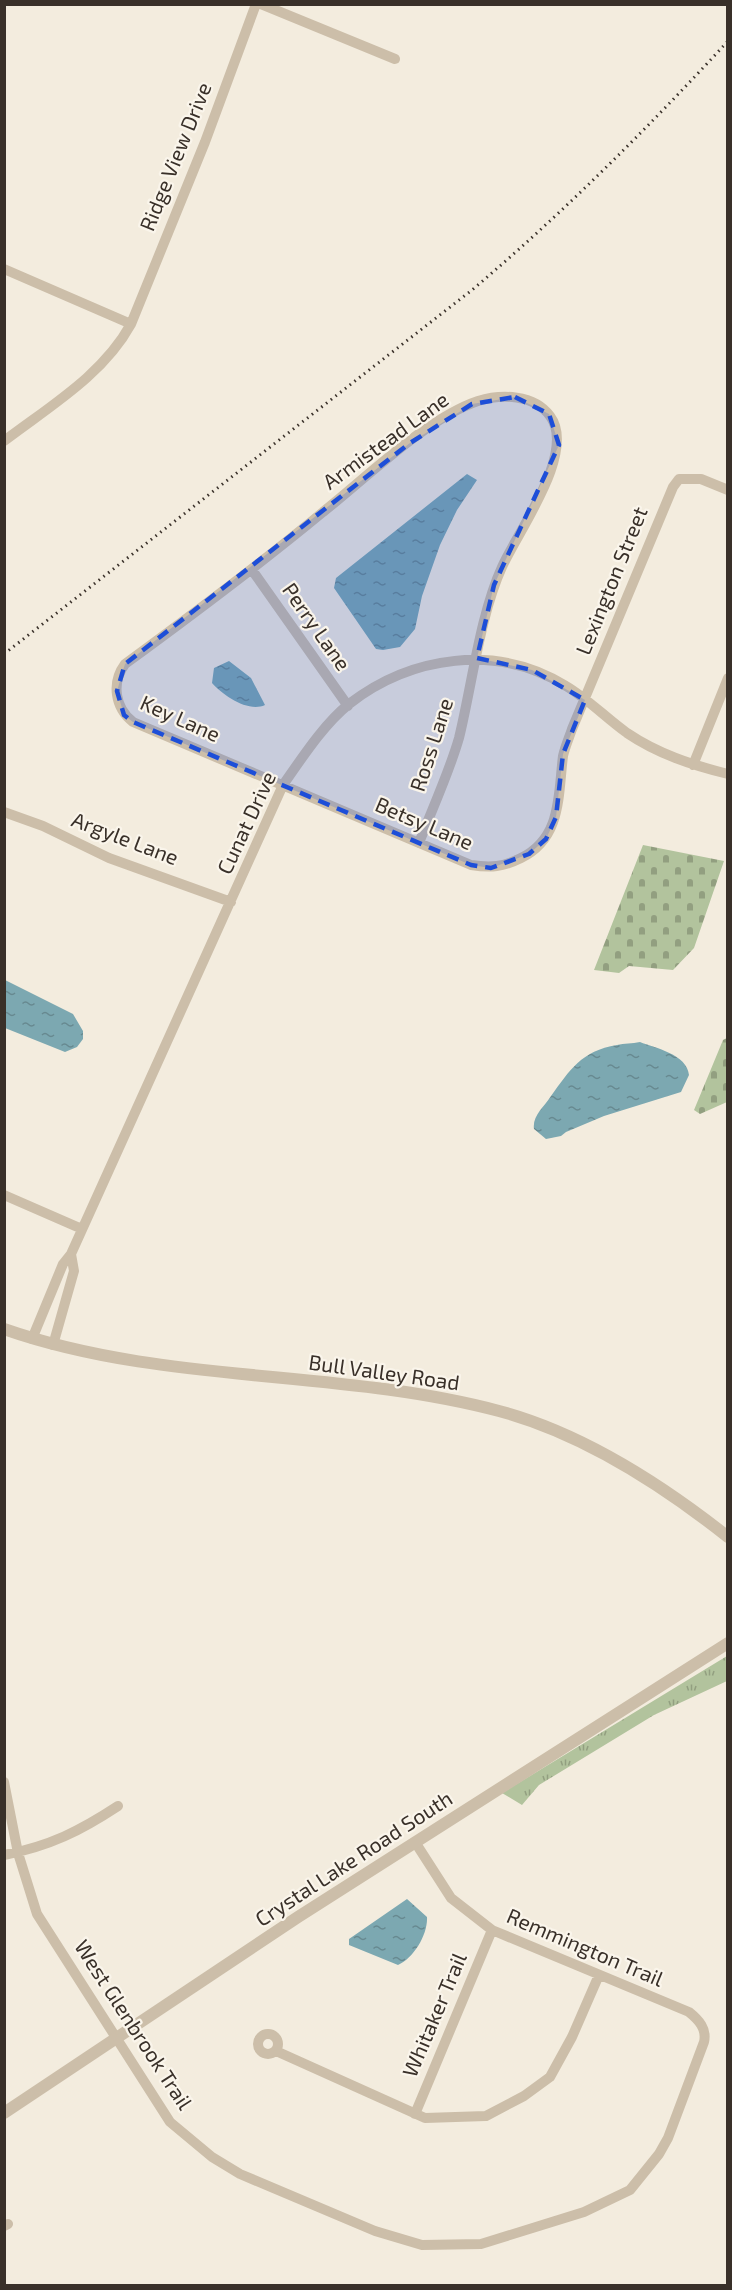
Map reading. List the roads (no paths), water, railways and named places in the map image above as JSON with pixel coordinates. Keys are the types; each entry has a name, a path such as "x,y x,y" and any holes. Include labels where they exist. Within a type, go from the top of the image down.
{"street":[{"name":"Ridge View Drive","path":"4,441 105,363 131,324 205,142 256,4"},
{"path":"261,4 395,59"},
{"path":"4,269 131,324"},
{"name":"Armistead Lane","path":"252,570 410,443 455,412 490,398 515,397 529,401 549,414 554,422 558,432 556,458 498,576 477,658"},
{"name":"Lexington Street","path":"585,700 668,496 680,479 701,480 728,490"},
{"name":"Perry Lane","path":"252,570 348,706"},
{"name":"Key Lane","path":"252,570 125,664 118,678 118,703 124,715 134,723 283,785"},
{"name":"Cunat Drive","path":"32,1339 63,1264 71,1254 283,785 310,747 348,706 374,688 412,669 459,659 477,658 532,670 565,685 648,746 693,765 728,774"},
{"name":"Ross Lane","path":"419,843 458,741 477,658"},
{"path":"693,765 728,678"},
{"name":"Betsy Lane","path":"283,785 471,866 490,868 506,865 529,854 546,839 556,817 563,754 585,700"},
{"name":"Argyle Lane","path":"4,812 43,826 99,855 231,902"},
{"path":"4,1195 82,1229"},
{"name":"Cunat Drive","path":"53,1345 74,1271 71,1254"},
{"name":"Bull Valley Road","path":"4,1329 53,1345 136,1362 418,1394 500,1411 573,1438 654,1483 728,1537"},
{"path":"712,1525 728,1543"},
{"name":"Crystal Lake Road South","path":"4,2113 119,2039 298,1917 728,1643"},
{"name":"West Glenbrook Trail","path":"4,1782 18,1853 38,1914 170,2122 212,2157 240,2174 375,2231 422,2245 481,2244 584,2212 630,2190 659,2154 668,2138 705,2042 702,2026"},
{"path":"4,1855 48,1846 80,1831 118,1806"},
{"name":"Remmington Trail","path":"415,1842 451,1898 492,1930 689,2012 702,2026"},
{"name":"Whitaker Trail","path":"416,2114 492,1930"},
{"path":"276,2051 425,2118 486,2116 524,2096 550,2077 572,2037 599,1975"}],"water":[{"path":"467,474 477,480 457,510 440,545 422,596 415,629 400,647 376,649 334,588 336,578"},
{"path":"229,661 251,678 265,705 251,707 236,702 212,683 214,668"},
{"path":"5,980 73,1014 83,1031 83,1039 77,1047 65,1052 5,1028"},
{"path":"640,1042 669,1053 683,1062 689,1075 681,1092 604,1116 561,1136 546,1139 534,1129 539,1112 564,1078 585,1057 605,1048"},
{"path":"407,1899 427,1917 427,1924 419,1945 404,1962 398,1965 349,1945 349,1939"}],"railway":[{"path":"4,654 472,290 604,170 728,41"}]}
